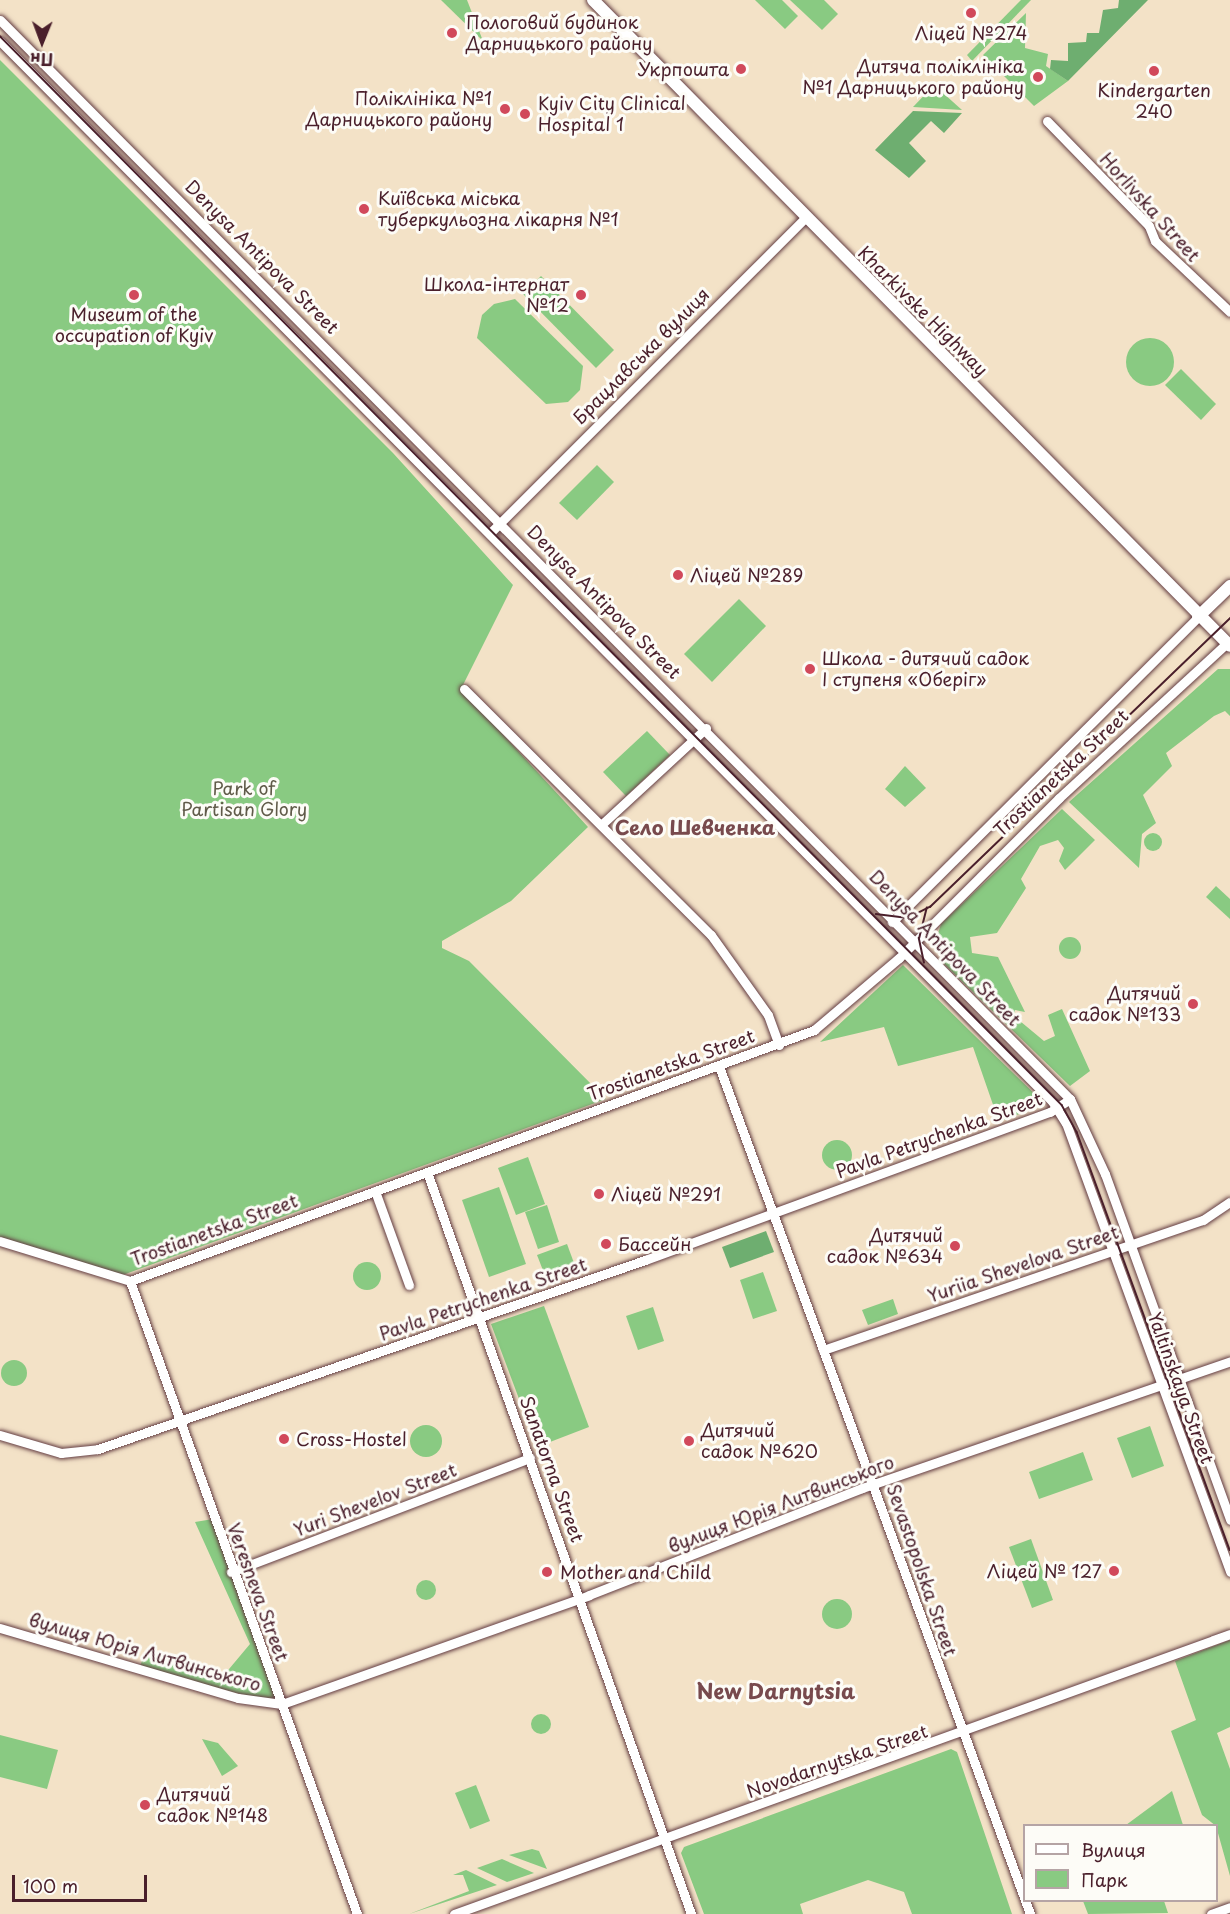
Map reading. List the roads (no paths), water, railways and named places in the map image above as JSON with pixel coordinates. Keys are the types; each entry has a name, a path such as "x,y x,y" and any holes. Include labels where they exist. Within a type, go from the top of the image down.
{"main road":[{"name":"Kharkivske Highway","path":"593,0 1198,617 1229,643"},
{"name":"Trostianetska Street","path":"1198,617 1230,586"}],"street":[{"name":"Denysa Antipova Street","path":"0,20 706,728 1070,1099 1130,1244"},
{"name":"Denysa Antipova Street","path":"0,41 905,951 1057,1108 1113,1250"},
{"name":"Horlivska Street","path":"1047,121 1149,225 1155,241 1230,312"},
{"name":"Брацлавська вулиця","path":"490,533 806,217"},
{"name":"Trostianetska Street","path":"884,930 1198,617"},
{"name":"Trostianetska Street","path":"0,1241 130,1281 427,1172 720,1069 779,1045 836,1017 914,940 1229,643"},
{"path":"464,689 711,935 768,1015 779,1045"},
{"path":"601,825 706,728"},
{"name":"Sevastopolska Street","path":"720,1069 874,1484 962,1735 1023,1896"},
{"name":"Pavla Petrychenka Street","path":"0,1435 80,1454 478,1319 1057,1108 1070,1099"},
{"name":"Sanatorna Street","path":"427,1172 478,1319 582,1598 691,1914"},
{"path":"375,1191 409,1285"},
{"name":"Yuriia Shevelova Street","path":"823,1350 1203,1220 1230,1202"},
{"name":"Yaltinskaya Street","path":"1130,1244 1230,1520"},
{"name":"Yaltinskaya Street","path":"1113,1250 1230,1572"},
{"name":"Veresneva Street","path":"130,1281 231,1572 282,1704 357,1914"},
{"name":"вулиця Юрія Литвинського","path":"0,1628 238,1698 282,1704 582,1598 874,1484 1163,1387 1230,1361"},
{"name":"Yuri Shevelov Street","path":"231,1572 530,1458"},
{"name":"Novodarnytska Street","path":"454,1914 664,1838 962,1735 1230,1634"},
{"path":"1211,1914 1230,1907"}],"tram line":[{"path":"0,36 1062,1105 1077,1132 1230,1550"},
{"path":"876,914 908,918 930,907 1230,618"},
{"path":"924,963 919,939 927,908"}],"place":[{"name":"Ліцей №274","path":"971,13"},
{"name":"Пологовий будинок Дарницького району","path":"452,33"},
{"name":"Укрпошта","path":"741,69"},
{"name":"Kindergarten 240","path":"1154,71"},
{"name":"Дитяча поліклініка №1 Дарницького району","path":"1038,77"},
{"name":"Поліклініка №1 Дарницького району","path":"505,109"},
{"name":"Kyiv City Clinical Hospital 1","path":"525,114"},
{"name":"Київська міська туберкульозна лікарня №1","path":"364,209"},
{"name":"Museum of the occupation of Kyiv","path":"134,295"},
{"name":"Школа-інтернат №12","path":"581,295"},
{"name":"Ліцей №289","path":"678,575"},
{"name":"Школа - дитячий садок І ступеня «Оберіг»","path":"810,669"},
{"name":"Дитячий садок №133","path":"1193,1004"},
{"name":"Ліцей №291","path":"599,1194"},
{"name":"Бассейн","path":"606,1244"},
{"name":"Дитячий садок №634","path":"955,1246"},
{"name":"Cross-Hostel","path":"284,1439"},
{"name":"Дитячий садок №620","path":"689,1441"},
{"name":"Ліцей № 127","path":"1114,1571"},
{"name":"Mother and Child","path":"547,1572"},
{"name":"Дитячий садок №148","path":"145,1805"}],"district":[{"name":"Село Шевченка","path":"695,827"},
{"name":"New Darnytsia","path":"776,1690"}],"park label":[{"name":"Park of Partisan Glory","path":"244,799"}]}
